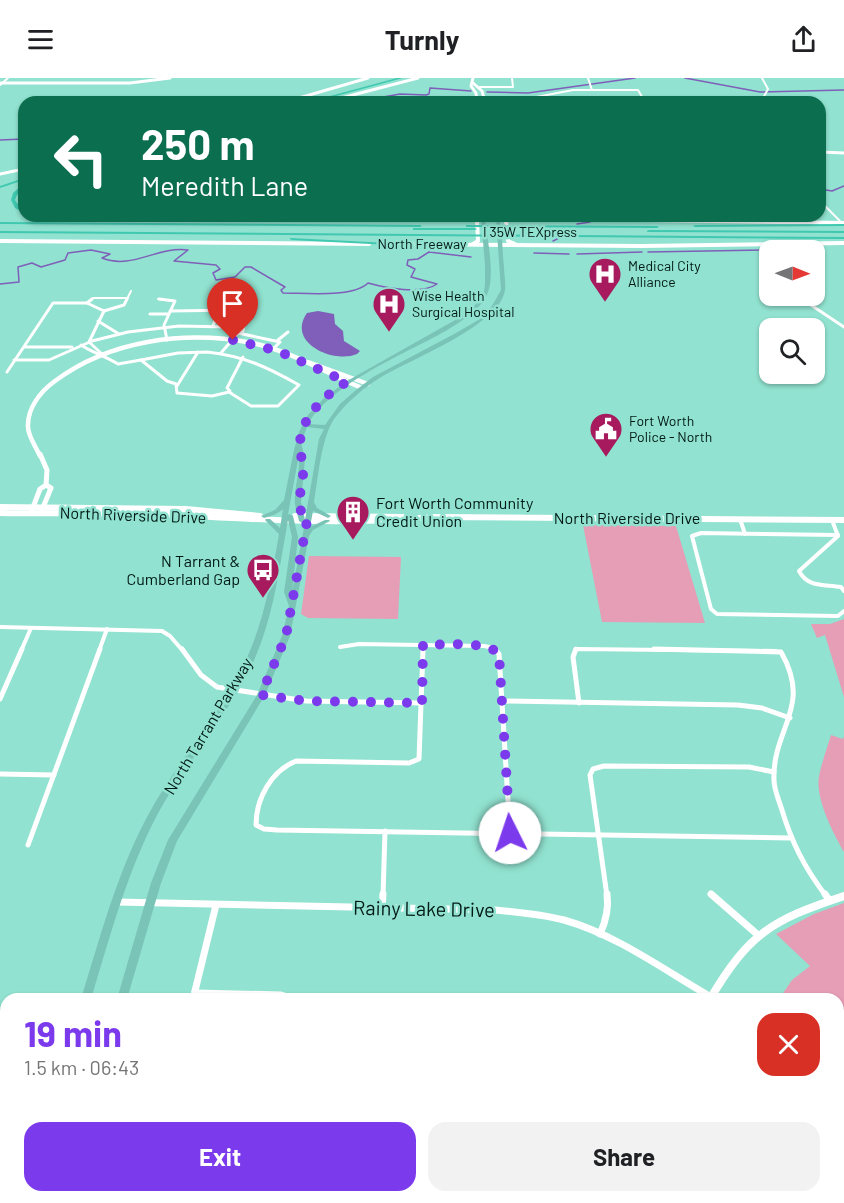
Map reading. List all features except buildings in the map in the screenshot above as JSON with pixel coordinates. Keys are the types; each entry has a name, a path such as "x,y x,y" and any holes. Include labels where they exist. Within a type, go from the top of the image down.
{"highway":[{"path":"344,89 378,78"},
{"path":"319,96 387,78"},
{"path":"331,96 400,78"},
{"path":"336,96 395,84"},
{"path":"0,184 18,178"},
{"path":"0,184 18,180"},
{"path":"18,191 13,200 18,208"},
{"path":"92,222 197,224"},
{"path":"228,224 291,222"},
{"name":"North Freeway","path":"0,228 228,224 844,230"},
{"name":"North Freeway","path":"0,228 20,232 571,235 844,230"},
{"name":"I 35W TEXpress","path":"0,228 844,230"},
{"name":"I 35W TEXpress","path":"0,228 646,233 844,230"},
{"path":"96,232 390,244"},
{"path":"571,235 830,243"}],"main road":[{"path":"306,96 368,78"},
{"path":"349,96 418,78"},
{"path":"473,80 483,96"},
{"path":"473,80 471,86 476,96"},
{"path":"0,174 18,170"},
{"path":"476,243 479,222"},
{"path":"480,222 484,243 486,291 484,297 500,299 503,279 498,222"},
{"path":"508,222 508,241 522,245"},
{"name":"North Freeway","path":"691,222 844,230"},
{"name":"North Freeway","path":"0,241 500,243 522,245 759,243"},
{"name":"North Freeway","path":"825,243 844,243"},
{"name":"North Tarrant Parkway","path":"88,993 130,863 151,819 234,691 250,660 263,626 281,533 287,518 287,501 305,425 324,399 347,382 457,323 484,297"},
{"name":"North Tarrant Parkway","path":"124,993 150,904 173,840 261,695 286,636 305,536 305,518 311,501 326,427 336,411 365,386 478,323 492,312 500,299"},
{"path":"305,425 326,427"},
{"path":"299,444 303,453 303,474 298,501 305,518"},
{"path":"281,533 266,518 278,511 287,501"},
{"path":"305,536 311,529 327,519 314,509 311,501"},
{"name":"North Riverside Drive","path":"0,507 31,510 392,521 410,518 844,520"},
{"name":"North Riverside Drive","path":"0,513 31,510"},
{"path":"287,518 295,537 288,592 292,607"}],"street":[{"path":"1,83 8,78"},
{"path":"1,83 70,80 128,82 163,78"},
{"path":"1,83 130,83 170,78"},
{"path":"479,87 513,87 512,78"},
{"path":"588,78 592,89"},
{"path":"762,78 768,86 764,96"},
{"path":"540,96 567,90 592,89 640,91 642,96"},
{"path":"826,152 844,153"},
{"path":"826,208 844,230"},
{"path":"89,342 104,311 124,304 131,291"},
{"path":"87,303 93,298 128,298"},
{"path":"158,299 175,301 164,328 167,340"},
{"path":"7,372 26,347 26,340 53,303 87,303 104,311"},
{"path":"213,326 221,304"},
{"path":"815,306 844,327"},
{"path":"150,314 239,310"},
{"path":"221,353 243,330 246,316"},
{"path":"98,321 119,334"},
{"path":"14,360 49,360 89,342 119,334 164,328 213,326 230,328 238,333 277,340 281,344 273,349"},
{"path":"277,340 288,332"},
{"path":"46,485 47,470 28,430 33,405 54,381 80,365 103,355 167,340 231,340 273,349 347,382 365,386"},
{"path":"89,342 103,355 119,364 170,354 198,352 243,357 299,383 298,387 274,407 251,406 227,387 243,357"},
{"path":"81,345 96,355 103,355"},
{"path":"26,347 75,348"},
{"path":"87,349 93,347"},
{"path":"198,352 176,392 212,396 225,392 233,393"},
{"path":"140,359 177,387"},
{"path":"301,361 317,364 354,378 365,386"},
{"path":"31,510 40,489 46,485"},
{"path":"42,510 51,488 46,485"},
{"path":"740,519 745,534"},
{"path":"832,520 838,535"},
{"path":"838,535 700,533 692,536 711,609 717,614 728,616 838,616 844,611"},
{"path":"838,535 799,571 802,580 809,584 834,585 841,587 844,591"},
{"path":"0,627 154,630 168,634 204,680 217,687 306,701 422,703"},
{"path":"0,699 31,628"},
{"path":"28,845 106,629"},
{"path":"340,647 359,644 494,648 499,654 510,833"},
{"path":"423,645 419,759 409,764 296,761 287,763 278,770 266,791 255,816 256,825 264,829 277,830 790,838"},
{"path":"579,703 573,657 576,649 582,647 781,652 794,687 790,718 774,772 776,791 790,838 801,861 830,901"},
{"path":"502,702 738,705 762,708 790,718"},
{"path":"600,934 605,924 608,905 590,775 593,769 604,766 749,767 774,772"},
{"path":"0,774 54,775"},
{"path":"382,909 385,831"},
{"path":"711,894 758,935"},
{"path":"714,993 732,964 758,935 792,916 844,896"},
{"name":"Rainy Lake Drive","path":"117,902 495,910 531,913 566,921 600,934 702,993"},
{"path":"195,993 216,905"}],"shaded area":[{"path":"318,311 334,314 335,324 343,331 344,341 360,351 357,354 337,356 326,353 308,342 303,333 302,324 307,313"},
{"path":"583,525 676,526 705,623 602,622"},
{"path":"309,556 401,557 398,619 308,618 301,614"},
{"path":"844,619 844,697 825,635 817,638 811,624 830,624"},
{"path":"831,735 843,739 844,736 844,852 822,805 818,785"},
{"path":"844,903 844,993 783,993 792,980 810,966 776,934 814,914"}],"waterway":[{"path":"487,92 528,93 635,78"},
{"path":"685,78 760,92 844,90"},
{"path":"389,96 426,95 429,94 430,88 471,91"},
{"path":"0,140 18,139"},
{"path":"826,190 832,191 844,186"},
{"path":"577,224 590,222"},
{"path":"553,241 561,237"},
{"path":"0,284 19,282 18,267 32,263 41,267 65,260 68,253 91,250 110,254 102,258 124,261 166,251 188,250 174,261 216,265 220,269 213,273 216,280 235,277 245,267 251,267 285,287 281,290 283,293 340,293 361,288 368,283 413,290 437,284 411,277 415,269 407,265 408,260 418,259 429,252 471,257"},
{"path":"648,252 759,250"},
{"path":"577,254 642,252"},
{"path":"534,253 569,254"}],"place":[{"name":"Medical City Alliance","path":"605,303"},
{"name":"Wise Health Surgical Hospital","path":"389,333"},
{"name":"Fort Worth Police - North","path":"606,458"},
{"name":"Fort Worth Community Credit Union","path":"353,541"},
{"name":"N Tarrant & Cumberland Gap","path":"263,599"}],"route":[{"path":"233,340 278,351 347,382 316,407 302,433 299,444 303,453 303,474 298,501 303,521 307,521 303,552 286,636 261,695 306,701 422,703 423,645 494,648 499,654 510,833"}]}
